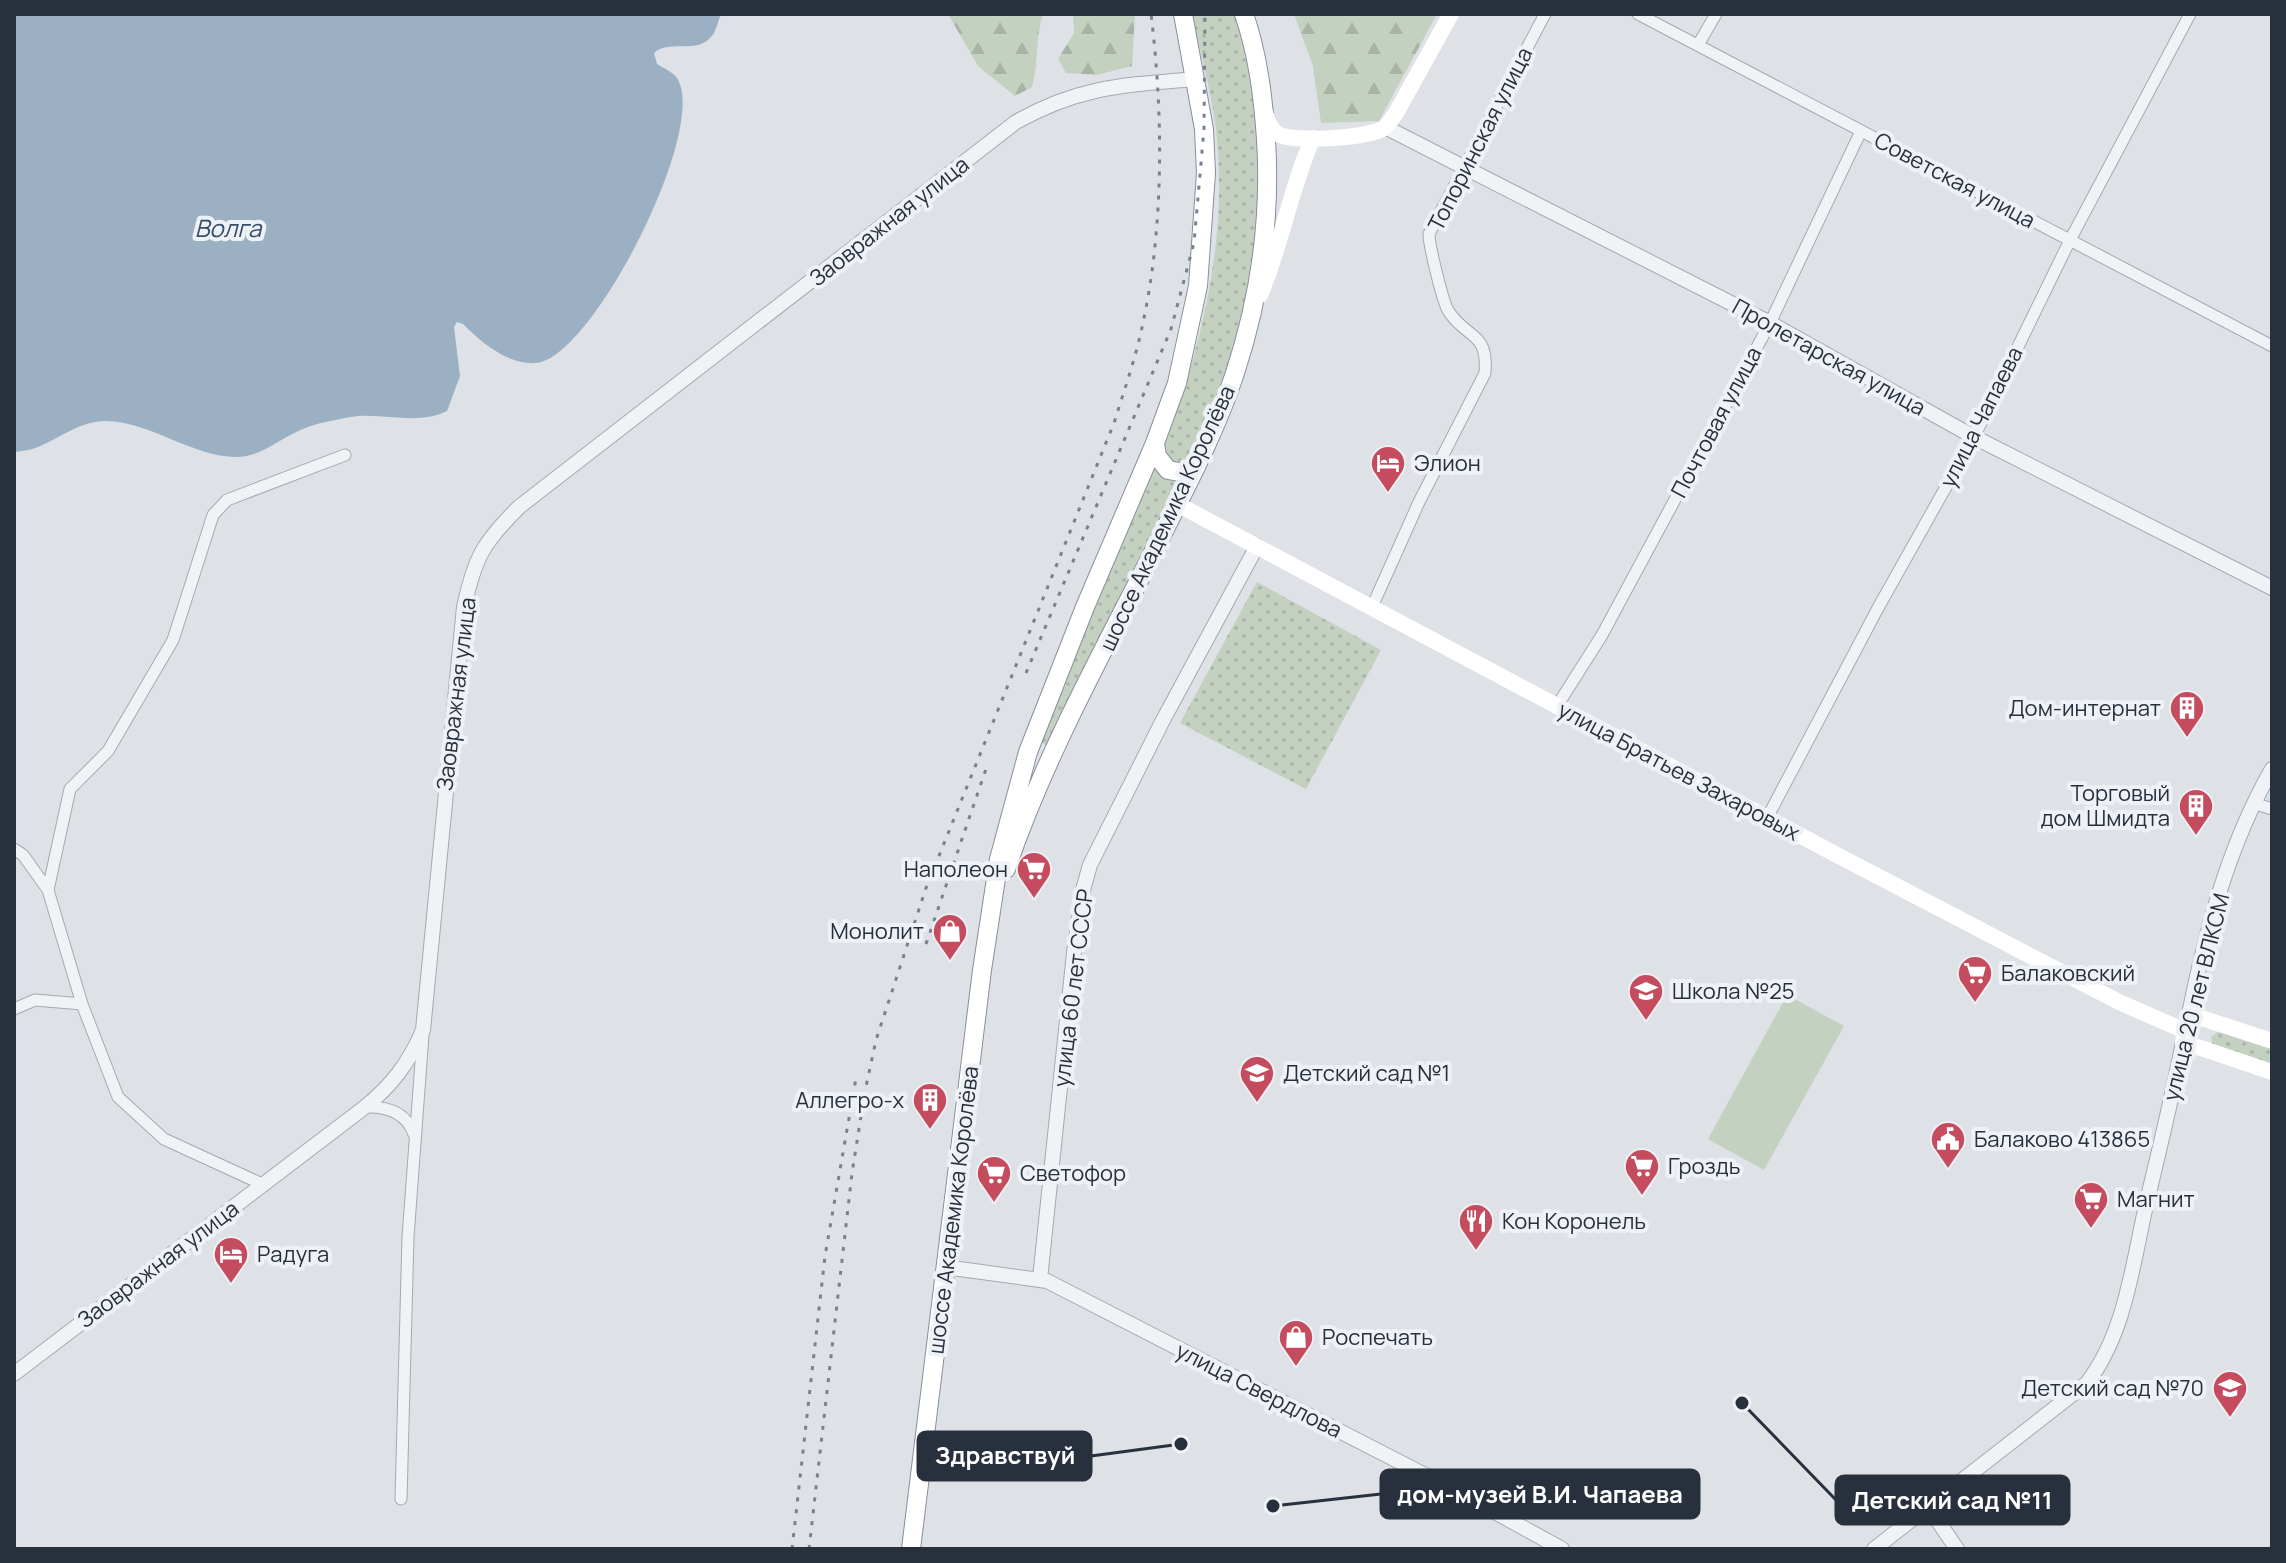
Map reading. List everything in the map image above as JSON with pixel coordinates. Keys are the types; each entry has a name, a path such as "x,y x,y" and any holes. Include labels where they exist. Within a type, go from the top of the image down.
{"highway":[{"name":"шоссе Академика Королёва","path":"911,1549 982,970 999,859 1028,752 1085,607 1155,443 1177,383 1189,338 1204,239 1206,173 1204,129 1183,14"},
{"name":"шоссе Академика Королёва","path":"993,909 1050,761 1218,420 1253,311 1267,221 1264,112 1260,71 1244,14"},
{"path":"1155,443 1157,456 1168,470 1185,473 1195,468"},
{"name":"шоссе Академика Королёва","path":"917,1510 918,1549"}],"main road":[{"path":"1264,112 1277,133 1292,138 1356,135 1385,127 1396,113 1451,14"},
{"path":"1253,311 1276,256 1291,195 1313,138"},
{"name":"улица Братьев Захаровых","path":"1177,504 2119,1002 2186,1029 2272,1072"},
{"name":"улица Братьев Захаровых","path":"2186,1029 2272,1041"}],"street":[{"name":"Топоринская улица","path":"1372,607 1419,502 1485,373 1486,354 1481,342 1448,311 1429,234 1545,14"},
{"name":"Советская улица","path":"1638,14 2272,346"},
{"path":"1698,45 1716,14"},
{"name":"улица Чапаева","path":"1767,818 1878,608 1974,437 2070,240 2190,14"},
{"name":"Заовражная улица","path":"14,1374 365,1107 403,1070 423,1030 464,607 472,569 493,533 519,507 1016,122 1046,105 1074,95 1104,88 1196,79"},
{"name":"Пролетарская улица","path":"1385,127 1770,323 1974,437 2272,588"},
{"name":"Почтовая улица","path":"1557,706 1602,635 1770,323 1861,131"},
{"path":"48,890 70,789 108,751 173,640 213,515 227,500 345,455"},
{"name":"улица 60 лет СССР","path":"1040,1279 1074,953 1083,890 1090,865 1170,707 1257,546"},
{"name":"улица 20 лет ВЛКСМ","path":"1874,1549 2087,1383 2102,1363 2125,1297 2186,1029 2232,856 2253,803 2272,769"},
{"path":"2253,803 2272,809"},
{"path":"14,849 23,855 48,890 82,1004 118,1097 164,1139 262,1184"},
{"path":"14,1009 35,1000 82,1004"},
{"path":"401,1499 408,1237 423,1030"},
{"path":"365,1107 379,1106 392,1110 403,1117 415,1138"},
{"name":"улица Свердлова","path":"945,1267 1040,1279 1278,1399 1562,1549"},
{"path":"1929,1508 1957,1549"}],"green space":[{"path":"948,14 1043,14 1032,87 1015,96 978,66"},
{"path":"1073,14 1135,14 1132,66 1097,75 1066,73 1058,59 1074,33"},
{"path":"1191,14 1235,14 1243,34 1263,149 1257,259 1239,336 1222,389 1189,461 1183,466 1170,463 1164,448 1201,326 1216,243 1219,200 1214,115"},
{"path":"1294,14 1437,14 1379,121 1321,123 1313,66"},
{"path":"1152,458 1168,477 1180,485 1049,747 1038,741"},
{"path":"1257,582 1381,650 1306,789 1180,723"},
{"path":"1787,995 1844,1026 1764,1170 1708,1139"},
{"path":"2219,1031 2272,1047 2272,1068 2213,1047 2211,1037"}],"water":[{"name":"Волга","path":"14,14 721,14 714,33 704,43 667,47 654,53 657,64 677,78 683,104 677,143 640,238 586,324 559,352 536,363 515,360 496,351 457,322 454,327 460,376 447,411 422,418 358,416 324,422 254,454 236,457 204,452 139,427 106,421 88,424 38,447 14,452"}],"railway":[{"path":"809,1549 852,1173 876,1040 926,888 1114,423 1141,331 1151,281 1160,166 1158,89 1151,14"},
{"path":"1026,673 1171,329 1194,243 1204,129 1205,14"},
{"path":"926,944 986,769"},
{"path":"792,1549 825,1256 856,1078"}],"place":[{"name":"Элион","path":"1388,494"},
{"name":"Дом-интернат","path":"2187,739"},
{"name":"Торговый дом Шмидта","path":"2196,837"},
{"name":"Наполеон","path":"1034,900"},
{"name":"Монолит","path":"950,962"},
{"name":"Балаковский","path":"1975,1004"},
{"name":"Школа №25","path":"1646,1022"},
{"name":"Детский сад №1","path":"1257,1104"},
{"name":"Аллегро-х","path":"930,1131"},
{"name":"Балаково 413865","path":"1948,1170"},
{"name":"Гроздь","path":"1642,1197"},
{"name":"Светофор","path":"994,1204"},
{"name":"Магнит","path":"2091,1230"},
{"name":"Кон Коронель","path":"1476,1252"},
{"name":"Радуга","path":"231,1285"},
{"name":"Роспечать","path":"1296,1368"},
{"name":"Детский сад №11","path":"1742,1403"},
{"name":"Детский сад №70","path":"2230,1419"},
{"name":"Здравствуй","path":"1181,1444"},
{"name":"дом-музей В.И. Чапаева","path":"1273,1506"}]}
